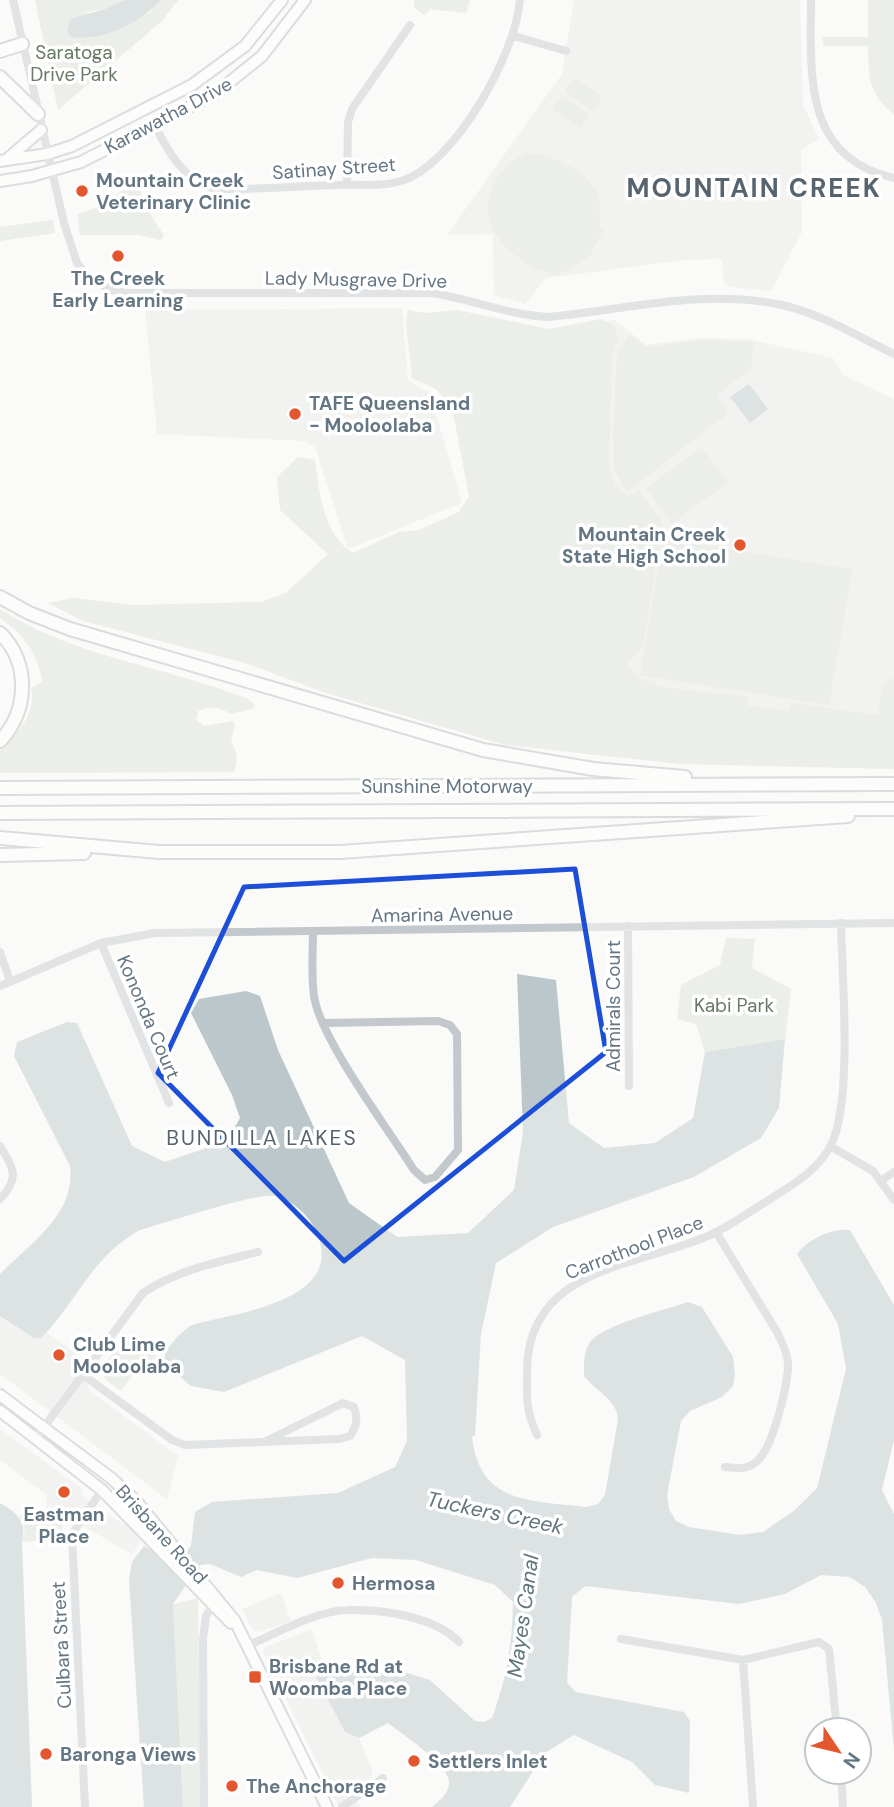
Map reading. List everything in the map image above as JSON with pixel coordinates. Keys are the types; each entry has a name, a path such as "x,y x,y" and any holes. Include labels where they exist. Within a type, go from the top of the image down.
{"highway":[{"path":"0,51 22,44"},
{"path":"0,77 38,114"},
{"path":"0,597 29,613 70,629 458,744 552,763 698,778 712,784"},
{"path":"0,633 15,654 23,684 17,716 0,741"},
{"name":"Sunshine Motorway","path":"0,788 894,784"},
{"path":"0,838 186,853 340,852 852,816 863,809"},
{"name":"Sunshine Motorway","path":"0,813 894,809"},
{"path":"0,855 92,853 107,848"}],"main road":[{"name":"Karawatha Drive","path":"3,161 47,154 100,134 212,73 245,46 282,0"},
{"name":"Karawatha Drive","path":"0,181 81,162 202,101 242,74 270,46 305,0"},
{"path":"3,161 41,130"},
{"name":"Brisbane Road","path":"0,1395 111,1478 137,1502 180,1554 193,1578 244,1641"},
{"name":"Brisbane Road","path":"0,1411 102,1490 168,1559 213,1592 235,1621 323,1802"},
{"path":"102,1490 111,1478"}],"street":[{"name":"Lady Musgrave Drive","path":"13,0 41,130 77,263 88,277 111,290 158,294 432,293 461,298 524,316 548,317 696,299 742,299 809,313 894,354"},
{"name":"Satinay Street","path":"155,125 181,168 198,184 214,189 402,181 431,164 494,82 514,36 520,0"},
{"path":"811,0 812,86 818,114 830,137 849,157 870,170 894,178"},
{"path":"346,184 348,122 352,109 410,25"},
{"path":"514,36 566,51"},
{"name":"Carrothool Place","path":"537,1435 526,1412 527,1353 531,1333 544,1309 565,1289 582,1281 716,1232 798,1182 830,1146 842,1099 841,923"},
{"name":"Amarina Avenue","path":"0,986 101,943 155,933 894,923"},
{"name":"Admirals Court","path":"628,926 629,1086"},
{"path":"313,931 314,999 324,1023 335,1047 414,1170 425,1180 435,1177 458,1150 457,1034 450,1025 438,1021 324,1023"},
{"name":"Kononda Court","path":"101,943 169,1102"},
{"path":"0,952 10,981"},
{"path":"0,1146 14,1177 11,1186 0,1199"},
{"path":"830,1146 882,1180 894,1200"},
{"path":"882,1180 894,1172"},
{"path":"716,1232 777,1332 784,1347 788,1368 767,1450 757,1462 745,1468 725,1467"},
{"path":"36,1438 143,1293 162,1280 184,1272 258,1252"},
{"path":"83,1374 172,1440 185,1446 350,1436 358,1417 355,1407 343,1403 266,1441"},
{"name":"Culbara Street","path":"85,1807 72,1543 78,1521 102,1490"},
{"path":"204,1807 203,1639 206,1616 213,1604 213,1592"},
{"path":"244,1641 347,1610 408,1617 449,1632 459,1642"},
{"path":"621,1639 743,1660 819,1642 825,1644 830,1649 836,1716"},
{"path":"743,1660 753,1807"},
{"path":"323,1802 343,1806 383,1778"},
{"path":"842,1786 843,1807"}],"highlighted area":[{"path":"575,869 606,1052 344,1261 158,1073 244,887"}],"shaded area":[{"path":"574,0 800,0 803,105 819,139 801,150 802,232 771,291 729,287 723,281 722,259 685,260 546,278 525,304 494,295 493,234 447,235 562,74"},
{"name":"TAFE Queensland - Mooloolaba","path":"402,308 408,380 430,393 462,503 348,549 315,447 305,441 157,434 145,310"},
{"name":"Mountain Creek State High School","path":"615,320 646,345 699,338 748,339 833,358 843,375 894,399 894,736 586,691 585,324"},
{"path":"0,1316 34,1338 41,1338 46,1332 82,1358 89,1390 178,1456 167,1499 0,1374"},
{"path":"0,1429 81,1488 83,1496 101,1510 130,1528 141,1542 132,1554 67,1517 63,1521 45,1519 47,1495 0,1460"},
{"path":"281,1593 291,1621 259,1632 253,1630 242,1609"},
{"path":"312,1629 323,1665 316,1677 345,1732 359,1738 373,1772 368,1785 354,1794 360,1807 339,1807 263,1652 264,1648"}],"green space":[{"name":"Saratoga Drive Park","path":"35,0 125,0 105,9 82,13 149,13 161,0 178,0 162,21 58,110"},
{"path":"414,0 470,0 466,13 430,9 424,15 414,8"},
{"path":"868,0 894,0 894,115 879,99 872,85 868,46 823,46 823,37 868,37"},
{"path":"575,78 602,97 593,111 565,91"},
{"path":"562,95 589,115 580,128 553,109"},
{"path":"529,153 560,161 581,173 596,190 599,200 600,227 603,231 589,257 556,276 521,260 503,244 488,213 491,190 497,178 510,163"},
{"path":"139,188 154,221 164,235 161,240 138,235 80,235 77,214 102,206 122,191"},
{"path":"53,220 55,233 0,241 0,227"},
{"path":"408,310 426,313 457,310 549,329 601,319 613,325 619,338 612,355 609,466 615,485 627,496 639,490 663,523 643,646 627,663 638,678 662,687 749,697 748,706 789,711 791,703 878,715 882,686 894,678 894,769 680,764 505,745 323,692 245,663 83,621 48,603 72,598 135,605 261,602 286,593 328,554 280,510 277,477 298,457 315,460 321,498 329,524 343,545 353,553 399,532 419,530 459,512 469,496 452,407 436,389 412,378 406,324"},
{"path":"629,335 646,347 701,340 753,342 751,369 719,393 718,397 728,413 627,492 614,470 613,434 617,355"},
{"path":"702,447 728,483 672,523 646,488"},
{"path":"663,539 852,569 829,705 640,675"},
{"path":"0,609 58,639 248,699 255,705 252,709 231,714 211,707 198,711 196,720 204,726 232,721 235,725 231,742 237,757 234,772 0,773 0,750 14,737 28,715 31,688 42,682 33,654 23,638 0,618"},
{"name":"Kabi Park","path":"726,938 755,939 752,968 791,989 785,1039 705,1052 696,1024 677,1019 681,985 720,965"},
{"path":"123,1338 146,1354 164,1356 163,1363 135,1372 121,1391 106,1380 101,1370"},
{"path":"19,1515 63,1521 61,1539 22,1542 25,1530"},
{"path":"198,1598 201,1807 183,1807 173,1604"}],"water":[{"path":"125,0 161,0 120,29 95,37 70,37 67,30 70,19"},
{"path":"749,384 768,409 750,423 730,397"},
{"path":"517,974 556,980 569,1123 604,1148 655,1143 693,1118 705,1052 785,1039 779,1108 761,1138 694,1177 553,1227 496,1263 481,1334 475,1436 472,1437 477,1459 485,1476 511,1495 528,1500 586,1507 598,1504 605,1495 618,1419 614,1406 584,1376 587,1348 595,1337 619,1324 688,1302 702,1307 733,1357 735,1375 733,1386 722,1397 690,1411 681,1421 667,1495 669,1509 676,1521 689,1527 740,1535 763,1532 795,1510 817,1488 846,1369 838,1324 797,1254 821,1236 850,1230 894,1305 894,1440 882,1490 894,1514 894,1750 882,1620 876,1603 865,1587 850,1577 821,1575 785,1594 739,1604 585,1586 572,1597 567,1683 576,1692 684,1712 690,1721 689,1793 655,1785 632,1762 574,1735 545,1753 510,1807 432,1807 443,1797 449,1785 448,1777 435,1760 388,1723 359,1738 345,1732 316,1677 323,1665 394,1669 430,1680 475,1721 484,1722 492,1718 505,1675 513,1602 495,1585 416,1560 372,1558 297,1578 257,1570 241,1577 210,1564 200,1565 173,1604 183,1807 144,1807 129,1580 132,1562 144,1546 175,1563 191,1546 195,1512 212,1502 338,1493 395,1467 407,1441 405,1360 362,1336 224,1392 191,1386 163,1363 173,1341 192,1325 260,1308 284,1299 304,1288 317,1273 322,1253 315,1229 298,1208 275,1196 249,1199 140,1230 123,1241 96,1267 41,1338 34,1338 0,1316 0,1274 37,1239 59,1213 70,1183 70,1166 14,1056 17,1042 67,1022 77,1023 132,1146 165,1162 227,1141 240,1118 232,1095 191,1013 199,999 246,991 260,996 278,1050 349,1203 397,1237 468,1233 514,1190 523,1132"},
{"path":"0,1503 16,1514 23,1528 32,1807 0,1807"}],"place":[{"name":"Mountain Creek Veterinary Clinic","path":"82,191"},
{"name":"The Creek Early Learning","path":"118,256"},
{"name":"TAFE Queensland - Mooloolaba","path":"295,414"},
{"name":"Mountain Creek State High School","path":"740,545"},
{"name":"Club Lime Mooloolaba","path":"59,1355"},
{"name":"Eastman Place","path":"64,1492"},
{"name":"Hermosa","path":"338,1583"},
{"name":"Brisbane Rd at Woomba Place","path":"255,1677"},
{"name":"Baronga Views","path":"46,1754"},
{"name":"Settlers Inlet","path":"414,1761"},
{"name":"The Anchorage","path":"232,1786"}],"district":[{"name":"MOUNTAIN CREEK","path":"754,188"},
{"name":"BUNDILLA LAKES","path":"262,1138"}],"water label":[{"name":"Tuckers Creek","path":"495,1513"},
{"name":"Mayes Canal","path":"523,1616"}]}
